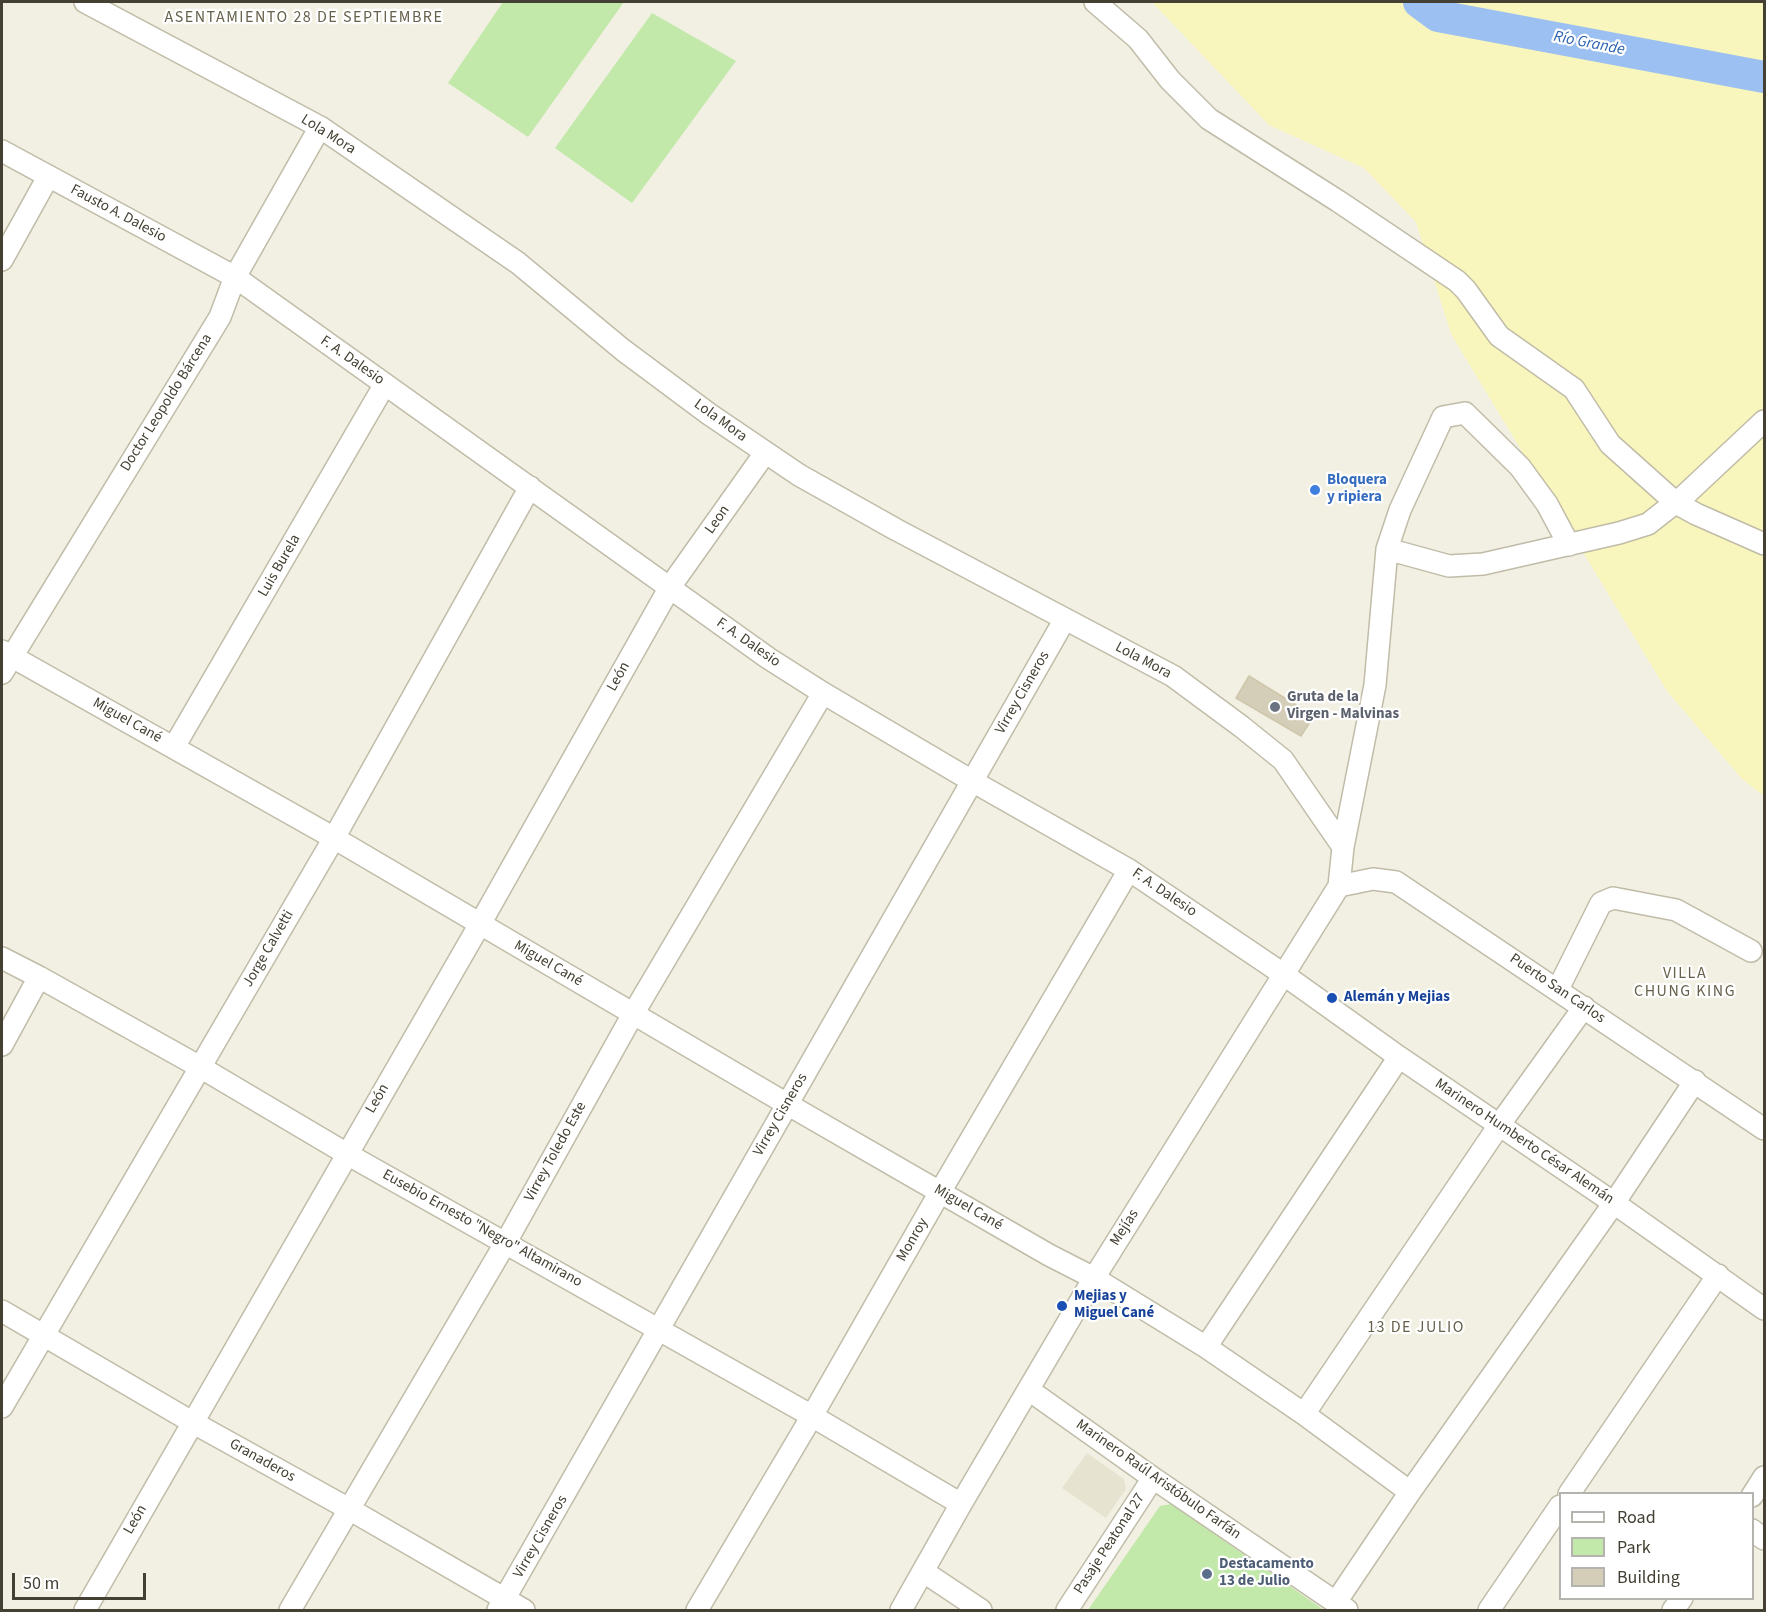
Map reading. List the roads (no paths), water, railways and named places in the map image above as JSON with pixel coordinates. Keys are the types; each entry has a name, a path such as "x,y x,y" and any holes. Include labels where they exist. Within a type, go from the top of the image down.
{"street":[{"name":"Lola Mora","path":"85,2 320,127 518,263 623,350 799,475 895,529 1173,676 1283,760 1343,847"},
{"path":"1095,2 1138,39 1170,80 1209,119 1338,201 1457,281 1499,336 1574,390 1610,444 1676,503 1764,544"},
{"name":"Doctor Leopoldo Bárcena","path":"5,660 220,317 235,277 320,127"},
{"name":"Fausto A. Dalesio","path":"2,151 235,277"},
{"path":"2,261 48,177"},
{"name":"F. A. Dalesio","path":"235,277 768,658 972,781 1129,870 1283,974"},
{"name":"Luis Burela","path":"174,747 386,384"},
{"name":"Mejías","path":"901,1611 1094,1278 1339,885 1343,847 1375,685 1387,549 1400,510 1443,417 1465,413 1520,467 1547,504 1569,545"},
{"path":"1387,549 1449,566 1483,564 1648,525 1676,503 1764,421"},
{"name":"Leon","path":"670,587 765,453"},
{"name":"Jorge Calvetti","path":"2,1407 334,838 530,487"},
{"name":"León","path":"85,1611 480,924 670,587"},
{"name":"Virrey Cisneros","path":"502,1605 1065,619"},
{"name":"Miguel Cané","path":"5,660 174,747 940,1192 1094,1278 1206,1347 1304,1414 1410,1492"},
{"name":"Virrey Toledo Este","path":"290,1611 506,1242 633,1014 823,693"},
{"name":"Monroy","path":"697,1611 1129,870"},
{"name":"Puerto San Carlos","path":"1339,885 1373,879 1396,882 1764,1129"},
{"path":"1558,989 1597,909 1601,903 1613,898 1676,909 1751,951"},
{"name":"Eusebio Ernesto \"Negro\" Altamirano","path":"2,958 200,1067 347,1154 812,1416 961,1504"},
{"name":"Marinero Humberto César Alemán","path":"1283,974 1399,1057 1718,1275 1764,1310"},
{"path":"2,1045 39,977"},
{"path":"1304,1414 1500,1124 1584,1007"},
{"path":"1206,1347 1399,1057"},
{"path":"1342,1606 1410,1492 1614,1203 1695,1081"},
{"path":"1570,1492 1718,1275"},
{"name":"Granaderos","path":"2,1311 192,1422 349,1509 502,1605 524,1611"},
{"name":"Marinero Raúl Aristóbulo Farfán","path":"1029,1390 1153,1478 1342,1606"},
{"path":"1754,1493 1764,1477"},
{"name":"Pasaje Peatonal 27","path":"1067,1611 1153,1478"},
{"path":"1489,1611 1559,1507"},
{"path":"924,1572 981,1611"}],"waterway":[{"name":"Río Grande","path":"1419,2 1438,16 1764,77"}],"place":[{"name":"Bloquera y ripiera","path":"1315,490"},
{"name":"Gruta de la Virgen - Malvinas","path":"1275,707"},
{"name":"Alemán y Mejias","path":"1332,998"},
{"name":"Mejias y Miguel Cané","path":"1062,1306"},
{"name":"Destacamento 13 de Julio","path":"1207,1574"}],"district":[{"name":"ASENTAMIENTO 28 DE SEPTIEMBRE","path":"304,18"},
{"name":"VILLA CHUNG KING","path":"1685,983"},
{"name":"13 DE JULIO","path":"1416,1328"}]}
